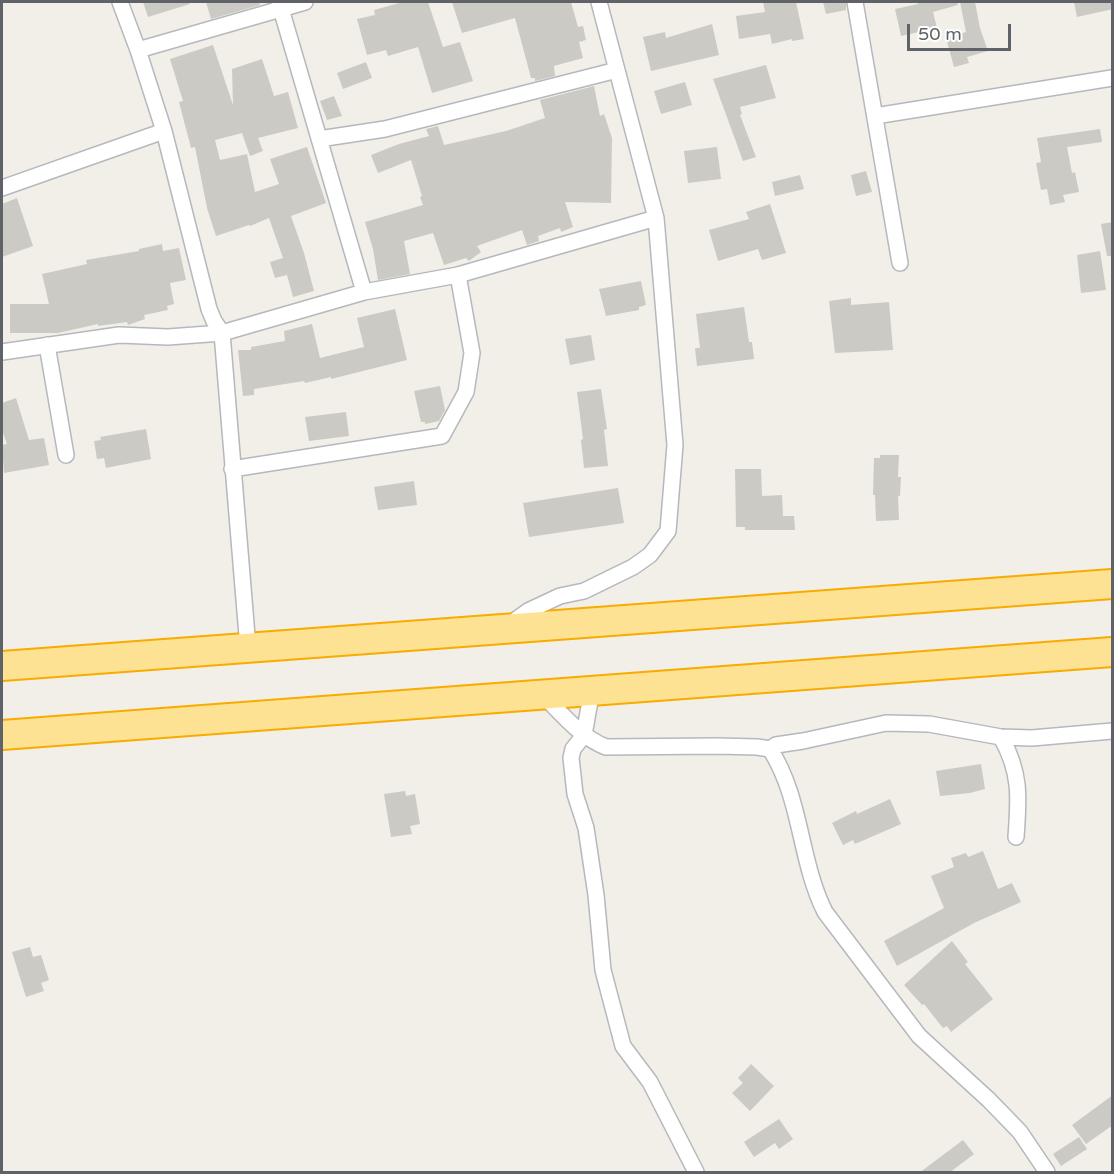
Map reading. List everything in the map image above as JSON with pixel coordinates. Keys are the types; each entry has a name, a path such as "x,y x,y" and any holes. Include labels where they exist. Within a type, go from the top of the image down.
{"highway":[{"path":"2,666 1113,584"},
{"path":"2,735 1113,652"}],"street":[{"path":"120,2 164,131 209,309 222,333 248,648"},
{"path":"138,50 280,5 305,2"},
{"path":"501,629 528,611 560,596 584,591 633,567 650,555 668,531 675,445 656,218 599,2"},
{"path":"855,2 900,263"},
{"path":"280,5 364,292"},
{"path":"319,139 385,129 617,70"},
{"path":"875,116 1113,78"},
{"path":"2,188 164,131"},
{"path":"2,352 119,335 168,338 222,333 301,308 364,292 459,275 656,218"},
{"path":"232,469 442,436 466,392 472,353 459,275"},
{"path":"47,345 66,455"},
{"path":"592,690 584,735 573,749 571,758 575,794 586,828 596,895 603,970 623,1046 650,1082 696,1173"},
{"path":"542,694 584,735 593,742 606,747 717,746 770,749 776,745 886,723 928,724 1001,737 1032,738 1113,731"},
{"path":"1001,737 1009,752 1019,795 1016,837"},
{"path":"770,749 779,764 792,797 808,869 815,893 825,912 919,1036 989,1100 1020,1132 1047,1173"}],"building":[{"path":"143,2 189,2 190,4 148,17"},
{"path":"206,2 259,2 260,5 211,19"},
{"path":"403,2 428,2 443,47 460,42 473,81 432,93 418,47 388,56 386,50 367,55 357,19 375,15 374,10"},
{"path":"452,2 571,2 578,27 583,26 586,40 579,42 583,58 554,66 555,76 535,81 535,78 531,78 515,18 462,33"},
{"path":"763,2 796,2 804,39 792,41 792,39 772,44 770,34 739,39 736,16 765,12"},
{"path":"823,2 846,2 846,10 826,14"},
{"path":"918,2 957,2 958,5 933,12 937,28 901,36 895,9 918,4"},
{"path":"960,2 975,2 980,28 988,51 967,57 969,63 954,67 946,38 966,32"},
{"path":"1074,2 1113,2 1113,9 1077,17"},
{"path":"712,24 719,55 651,71 643,37 665,32 666,38"},
{"path":"213,45 233,105 232,69 262,59 274,96 288,92 298,128 258,138 263,151 250,156 242,133 215,140 220,160 247,154 255,192 279,184 270,159 307,147 326,203 291,216 314,291 293,297 287,275 275,278 270,262 283,258 269,218 216,236 207,208 195,147 191,148 179,102 183,101 170,59"},
{"path":"366,62 372,78 343,89 337,73"},
{"path":"766,65 776,98 740,107 742,114 740,115 756,157 743,161 713,79"},
{"path":"685,82 692,105 661,114 654,91"},
{"path":"594,86 600,116 604,114 612,138 611,203 565,202 573,227 561,232 560,228 538,236 539,241 527,245 522,230 477,246 481,252 469,261 466,258 444,265 433,233 404,241 410,274 378,280 373,249 365,222 423,205 411,160 378,173 371,155 429,136 426,129 438,126 444,145 506,131 545,118 540,100"},
{"path":"334,96 342,116 327,120 320,101"},
{"path":"1100,129 1102,142 1067,147 1072,173 1075,172 1079,192 1063,195 1065,202 1050,205 1047,189 1041,190 1036,163 1041,162 1037,138"},
{"path":"717,147 721,179 688,183 684,151"},
{"path":"866,171 872,192 856,196 851,175"},
{"path":"800,175 804,189 775,196 772,182"},
{"path":"17,198 33,246 2,257 2,204"},
{"path":"770,204 786,253 762,260 758,249 718,261 709,230 749,219 746,212"},
{"path":"1113,222 1113,256 1107,256 1101,224"},
{"path":"162,244 163,251 179,248 186,280 170,283 174,304 167,306 168,310 144,315 145,319 128,325 127,322 98,326 98,324 58,333 10,333 10,304 49,304 42,274 87,264 86,260 139,251 139,249"},
{"path":"1100,251 1106,290 1081,293 1077,255"},
{"path":"641,281 646,305 639,307 639,310 606,316 599,289"},
{"path":"851,298 851,305 889,302 893,350 835,353 829,301"},
{"path":"744,307 754,359 697,366 695,348 700,348 696,314"},
{"path":"395,309 407,360 331,379 331,377 305,383 304,381 254,389 254,395 243,396 238,350 251,350 251,347 285,341 284,331 312,324 320,358 364,347 357,318"},
{"path":"591,335 595,360 570,365 565,339"},
{"path":"440,386 445,410 439,421 425,424 421,422 414,391"},
{"path":"601,389 607,429 604,430 608,466 584,468 577,392"},
{"path":"16,398 29,440 44,438 49,465 4,473 2,445 7,444 2,430 2,403"},
{"path":"346,412 349,436 309,441 305,417"},
{"path":"146,429 151,459 106,468 104,458 97,459 94,441 101,440 100,437"},
{"path":"880,455 899,455 898,477 901,477 900,496 898,496 899,520 876,521 875,495 873,495 874,458 880,458"},
{"path":"735,469 761,469 762,496 782,495 783,516 794,516 795,530 745,530 745,527 736,527"},
{"path":"414,481 417,505 378,510 374,487"},
{"path":"618,488 624,523 529,537 523,503"},
{"path":"981,764 985,789 940,796 936,771"},
{"path":"405,791 406,796 415,794 420,824 410,826 412,834 391,837 384,794"},
{"path":"890,799 901,824 855,844 853,840 843,845 832,823 856,811 857,814"},
{"path":"983,851 998,889 1012,883 1021,902 974,923 897,966 884,941 944,908 931,876 954,867 951,858 966,853 968,857"},
{"path":"952,941 968,962 965,964 993,999 951,1032 947,1026 943,1028 924,1004 922,1005 904,985"},
{"path":"30,947 33,957 41,955 49,980 41,983 44,991 26,997 12,952"},
{"path":"751,1064 774,1086 750,1111 732,1093 743,1083 738,1078"},
{"path":"1113,1095 1113,1125 1086,1144 1072,1125"},
{"path":"779,1119 793,1139 779,1149 775,1143 754,1157 744,1142"},
{"path":"1079,1137 1087,1149 1061,1166 1053,1154"},
{"path":"963,1140 974,1154 949,1173 919,1173"}]}
